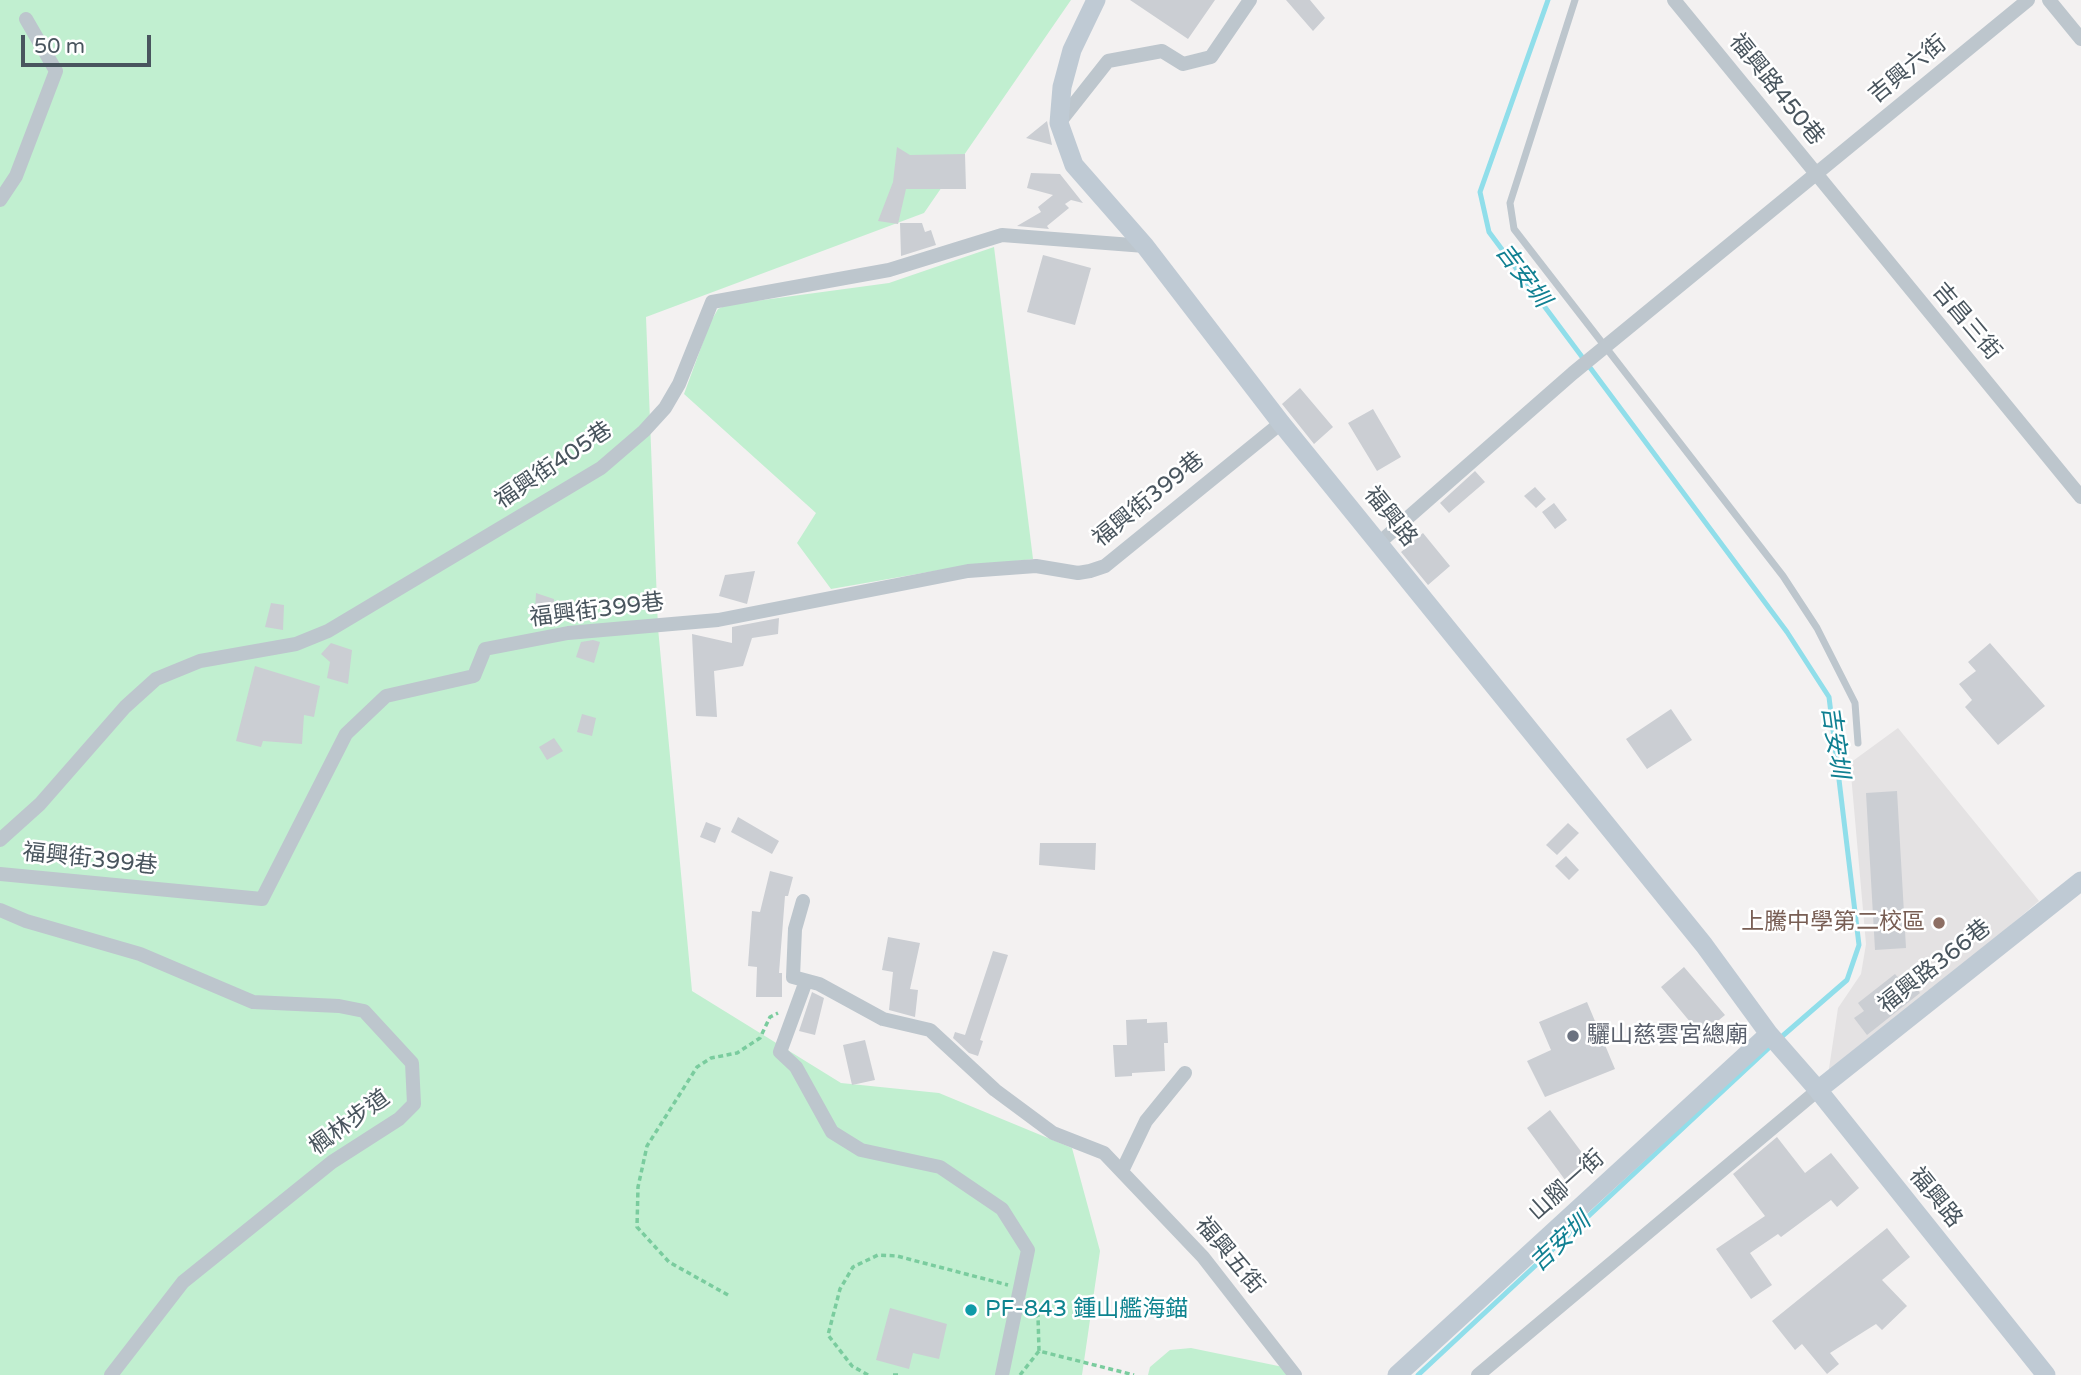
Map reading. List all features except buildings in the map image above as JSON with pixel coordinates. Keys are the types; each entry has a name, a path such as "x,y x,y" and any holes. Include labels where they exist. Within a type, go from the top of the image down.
{"street":[{"name":"福興路","path":"1096,0 1072,50 1062,87 1059,123 1074,165 1145,246 1281,423 1704,945 1776,1042 1818,1090 2046,1375"},
{"path":"1059,123 1108,61 1163,51 1183,64 1210,57 1250,0"},
{"name":"福興路450巷","path":"1674,0 1816,175"},
{"name":"吉興六街","path":"1379,543 1573,373 1603,352 2028,0"},
{"path":"2049,0 2081,39"},
{"path":"0,200 16,176 56,71 26,19"},
{"name":"吉昌三街","path":"1816,175 2081,497"},
{"name":"福興街405巷","path":"0,840 40,804 125,708 156,679 200,661 296,644 328,631 601,468 645,431 664,408 679,384 712,302 889,270 1002,235 1145,246"},
{"name":"福興街399巷","path":"0,874 262,899 346,734 386,696 474,676 485,649 568,633 718,620 968,571 1036,566 1078,573 1090,571 1105,566 1281,423"},
{"name":"福興路366巷","path":"1818,1090 2081,881"},
{"path":"803,901 795,929 793,977 806,981 780,1052 796,1068 832,1132 861,1150 940,1167 1002,1209 1028,1250 1002,1375"},
{"name":"楓林步道","path":"0,910 26,921 140,954 253,1002 339,1006 364,1011 412,1063 414,1104 399,1119 332,1162 183,1282 111,1375"},
{"name":"福興五街","path":"806,981 819,984 883,1019 930,1030 995,1090 1053,1133 1104,1153 1203,1257 1295,1375"},
{"name":"山腳一街","path":"1397,1375 1776,1042"},
{"path":"1122,1171 1146,1121 1185,1073"},
{"path":"1478,1375 1818,1090"}],"lane":[{"path":"1575,0 1510,203 1514,229 1603,352 1783,576 1817,628 1854,703 1858,743"}],"path":[{"path":"728,1295 670,1262 637,1227 638,1186 647,1146 697,1067 711,1058 737,1053 760,1038 770,1017 797,1007"},
{"path":"868,1375 852,1366 828,1335 840,1289 853,1267 878,1255 897,1256 1020,1289"},
{"path":"1020,1375 1039,1351 1038,1316 1034,1315"},
{"path":"1039,1351 1134,1375"},
{"path":"893,1375 900,1375"}],"shaded area":[{"name":"上騰中學第二校區","path":"1898,728 2039,901 1827,1082 1838,1008 1861,974 1866,944 1850,763"}],"green space":[{"path":"0,0 1071,0 924,213 646,317 658,628 692,991 841,1083 939,1093 1072,1148 1100,1251 1082,1375 0,1375"},
{"path":"994,247 1033,559 940,570 831,589 797,543 816,513 684,394 710,323 718,309 726,305 889,283"},
{"path":"1191,1348 1288,1368 1287,1375 1148,1375 1150,1367 1170,1350"}],"waterway":[{"name":"吉安圳","path":"1548,0 1480,192 1489,232 1787,632 1829,697 1859,945 1847,980 1779,1039"},
{"name":"吉安圳","path":"1418,1375 1772,1045"}],"place":[{"name":"上騰中學第二校區","path":"1939,923"},
{"name":"驪山慈雲宮總廟","path":"1573,1036"},
{"name":"PF-843 鍾山艦海錨","path":"971,1310"}]}
